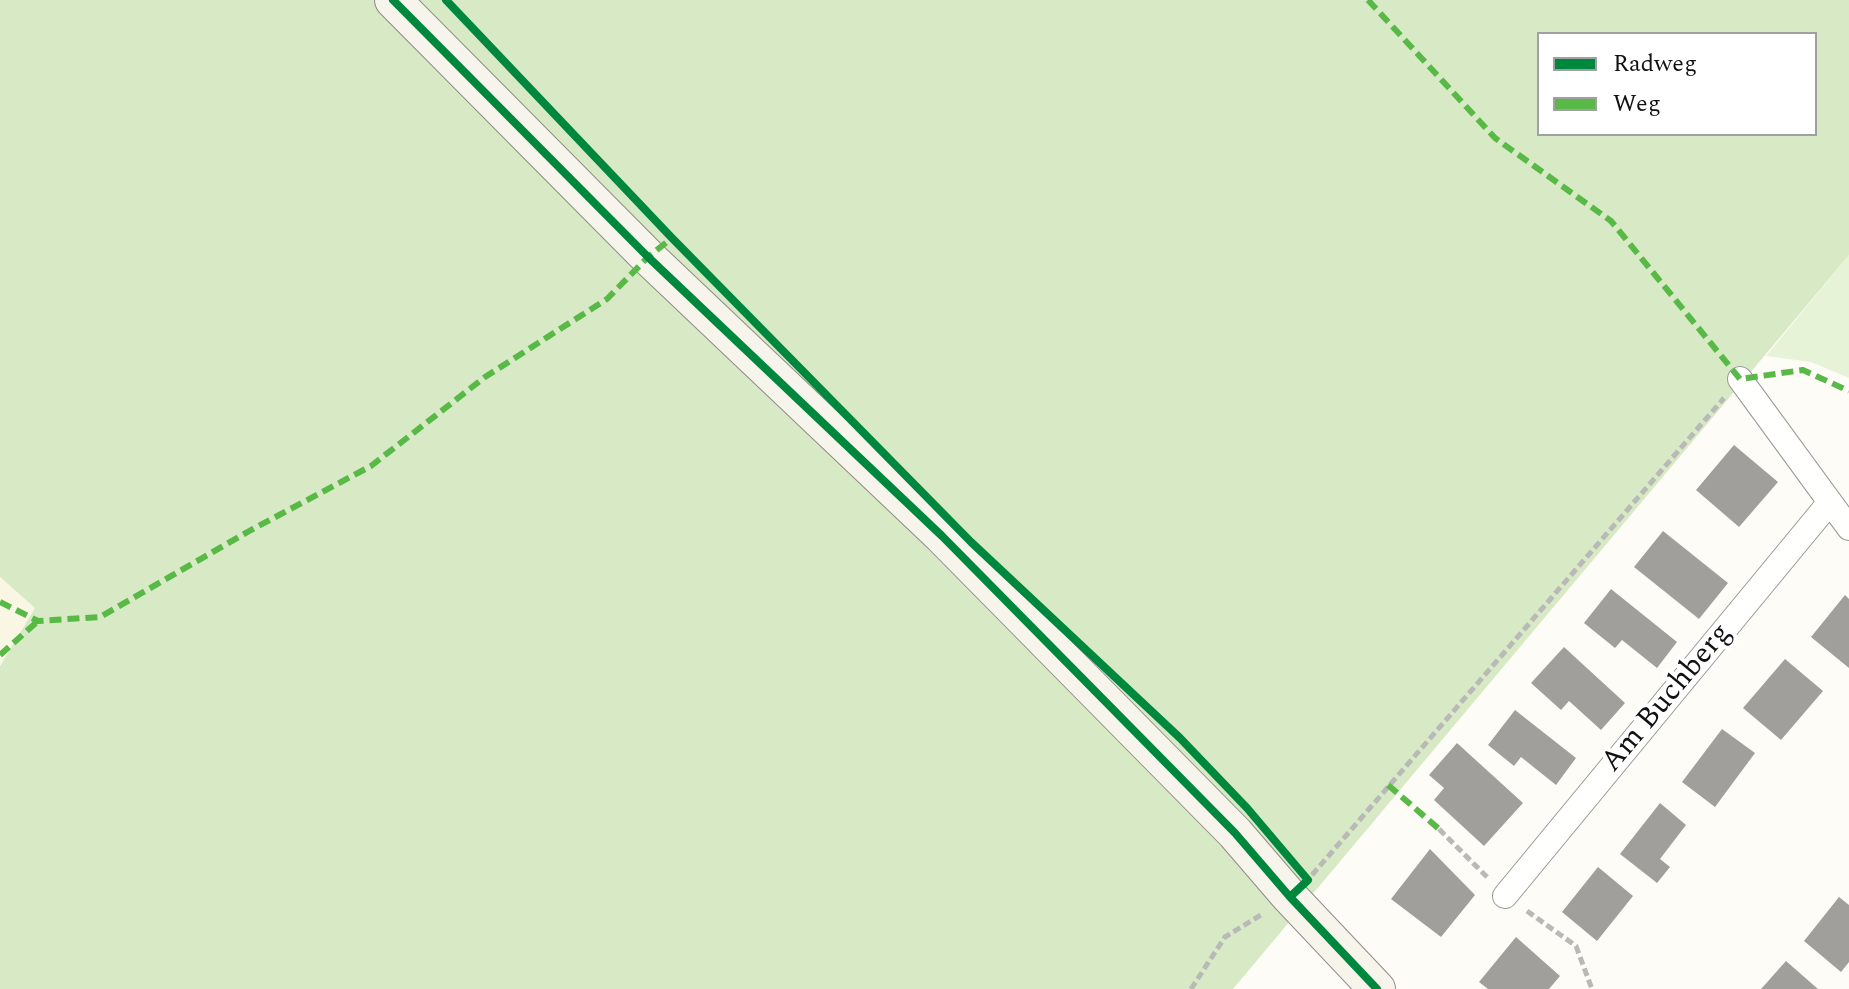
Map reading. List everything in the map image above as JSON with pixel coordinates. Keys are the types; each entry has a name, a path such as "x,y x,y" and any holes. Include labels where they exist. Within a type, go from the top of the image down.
{"street":[{"path":"393,0 648,257 942,536 1235,833 1299,889 1377,989"},
{"path":"1740,379 1849,528"},
{"name":"Am Buchberg","path":"1505,896 1830,502"}],"path":[{"path":"1191,989 1225,937 1299,889 1740,379"}],"shaded area":[{"path":"0,577 35,608 0,665"}],"green space":[{"path":"0,0 1849,0 1849,255 1233,989 0,989 0,666 35,608 0,577"},
{"path":"1849,255 1849,378 1811,362 1766,356"}],"building":[{"path":"1734,445 1778,482 1739,527 1696,490"},
{"path":"1663,531 1728,583 1699,619 1634,567"},
{"path":"1611,589 1677,642 1657,668 1622,640 1615,648 1584,623"},
{"path":"1845,595 1849,599 1849,668 1811,637"},
{"path":"1564,647 1625,703 1601,730 1569,701 1561,710 1531,683"},
{"path":"1785,659 1823,691 1781,740 1743,708"},
{"path":"1515,710 1576,758 1556,785 1521,757 1514,766 1488,745"},
{"path":"1722,729 1755,753 1715,807 1682,782"},
{"path":"1457,743 1523,803 1484,846 1434,800 1444,788 1429,775"},
{"path":"1660,803 1686,825 1660,859 1670,867 1657,883 1620,854"},
{"path":"1430,849 1475,895 1441,937 1391,899"},
{"path":"1598,867 1633,896 1597,941 1562,912"},
{"path":"1839,897 1849,905 1849,962 1841,972 1804,941"},
{"path":"1516,937 1560,976 1549,989 1488,989 1479,982"},
{"path":"1786,961 1818,989 1761,989"}],"marked path":[{"path":"1368,0 1495,138 1611,221 1740,379 1803,370 1849,391"},
{"path":"0,602 38,621 100,617 251,530 371,466 485,377 607,299 648,257 672,238"},
{"path":"0,655 38,621"},
{"path":"1388,785 1439,829"}],"cycle path":[{"path":"393,0 648,257 942,536 1235,833 1290,897 1377,989"},
{"path":"446,0 672,238 971,542 1180,738 1247,808 1308,880 1290,897"}]}
